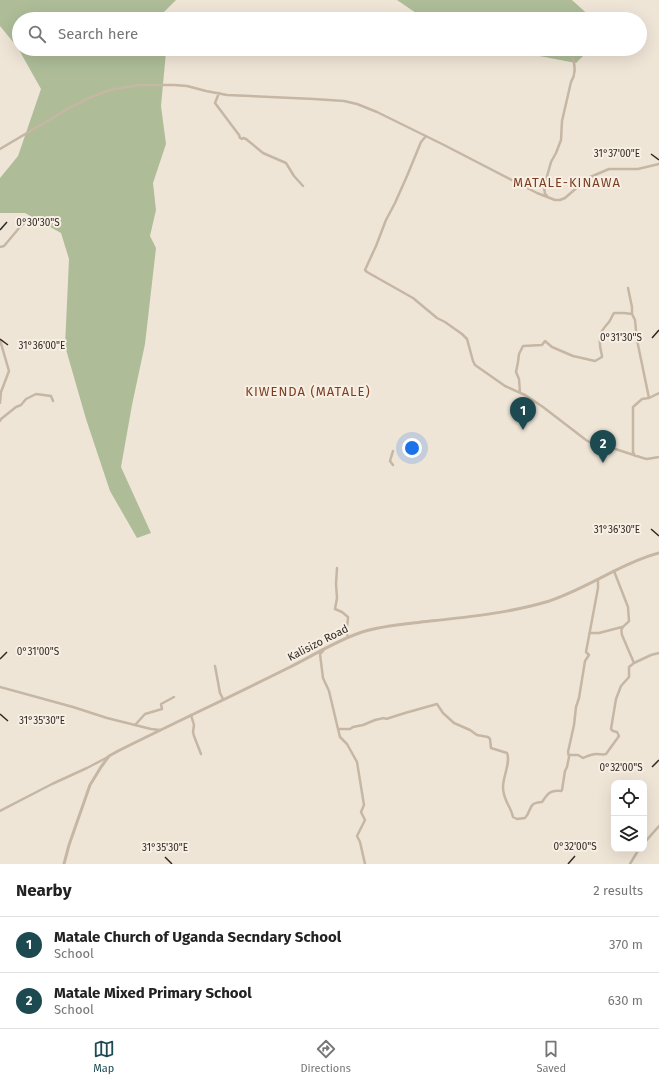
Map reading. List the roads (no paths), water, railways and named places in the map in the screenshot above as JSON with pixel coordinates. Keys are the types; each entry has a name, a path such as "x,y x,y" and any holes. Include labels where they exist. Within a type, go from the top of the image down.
{"street":[{"path":"549,198 545,194 544,187 551,162 561,140 562,121 571,82 574,77 575,65 573,58"},
{"path":"0,148 71,107 110,90 139,85 174,85 187,86 227,95 344,101 357,104 377,112 549,198 560,200 565,198 588,178 609,170 638,169 659,164"},
{"path":"219,93 215,103 240,138 246,139 264,152 286,163 302,186"},
{"path":"426,136 420,144 365,270 413,298 437,318 462,334 467,340 475,365 505,386 544,407 591,443 603,445 647,459 659,457"},
{"path":"0,247 4,246 20,227 30,218"},
{"path":"628,288 649,398"},
{"path":"520,394 519,379 516,372 519,354 523,346 542,345 545,340 552,348 572,356 595,361 602,357 600,346 601,332 612,315 614,313 632,314"},
{"path":"0,340 9,371 1,392 0,403"},
{"path":"635,456 633,452 633,407 642,399 649,398 659,392"},
{"path":"0,421 16,407 21,405 26,399 36,394 51,396 53,401"},
{"path":"392,465 390,461 393,451"},
{"name":"Kalisizo Road","path":"64,864 90,785 109,756 360,632 382,627 489,614 544,603 598,580 614,570 659,553"},
{"path":"337,568 335,609 348,617 346,629 346,634 348,637"},
{"path":"590,633 599,633 622,627 629,621 628,607 614,570"},
{"path":"338,729 350,729 374,720 386,719 437,704 443,713 454,723 477,735 488,737 490,739 491,748 507,753 509,760 503,779 503,792 513,817 516,819 523,819 526,817 531,806 535,803 542,802 550,792 561,790 569,755 568,752 585,661 589,656 586,652 598,588 598,580"},
{"path":"622,627 622,635 634,663"},
{"path":"325,648 320,654 323,678 328,690 340,737 347,744 357,762 357,772 362,789 364,804 361,812 365,820 357,836 360,842 365,864"},
{"path":"569,755 578,755 583,758 590,755 606,754 618,736 617,732 612,730 616,699 621,686 629,676 629,668 634,663 659,653"},
{"path":"215,666 220,693 223,699"},
{"path":"0,687 135,725 161,730"},
{"path":"135,725 144,714 162,709 161,704 174,698"},
{"path":"191,715 194,725 194,736 201,754"},
{"path":"151,729 154,733"},
{"path":"0,811 109,756"},
{"path":"647,840 659,826"},
{"path":"630,864 638,852"}],"place":[{"name":"Matale Church of Uganda Secndary School","path":"523,430"},
{"name":"Matale Mixed Primary School","path":"603,463"}],"district":[{"name":"MATALE-KINAWA","path":"567,182"},
{"name":"KIWENDA (MATALE)","path":"308,391"}]}
